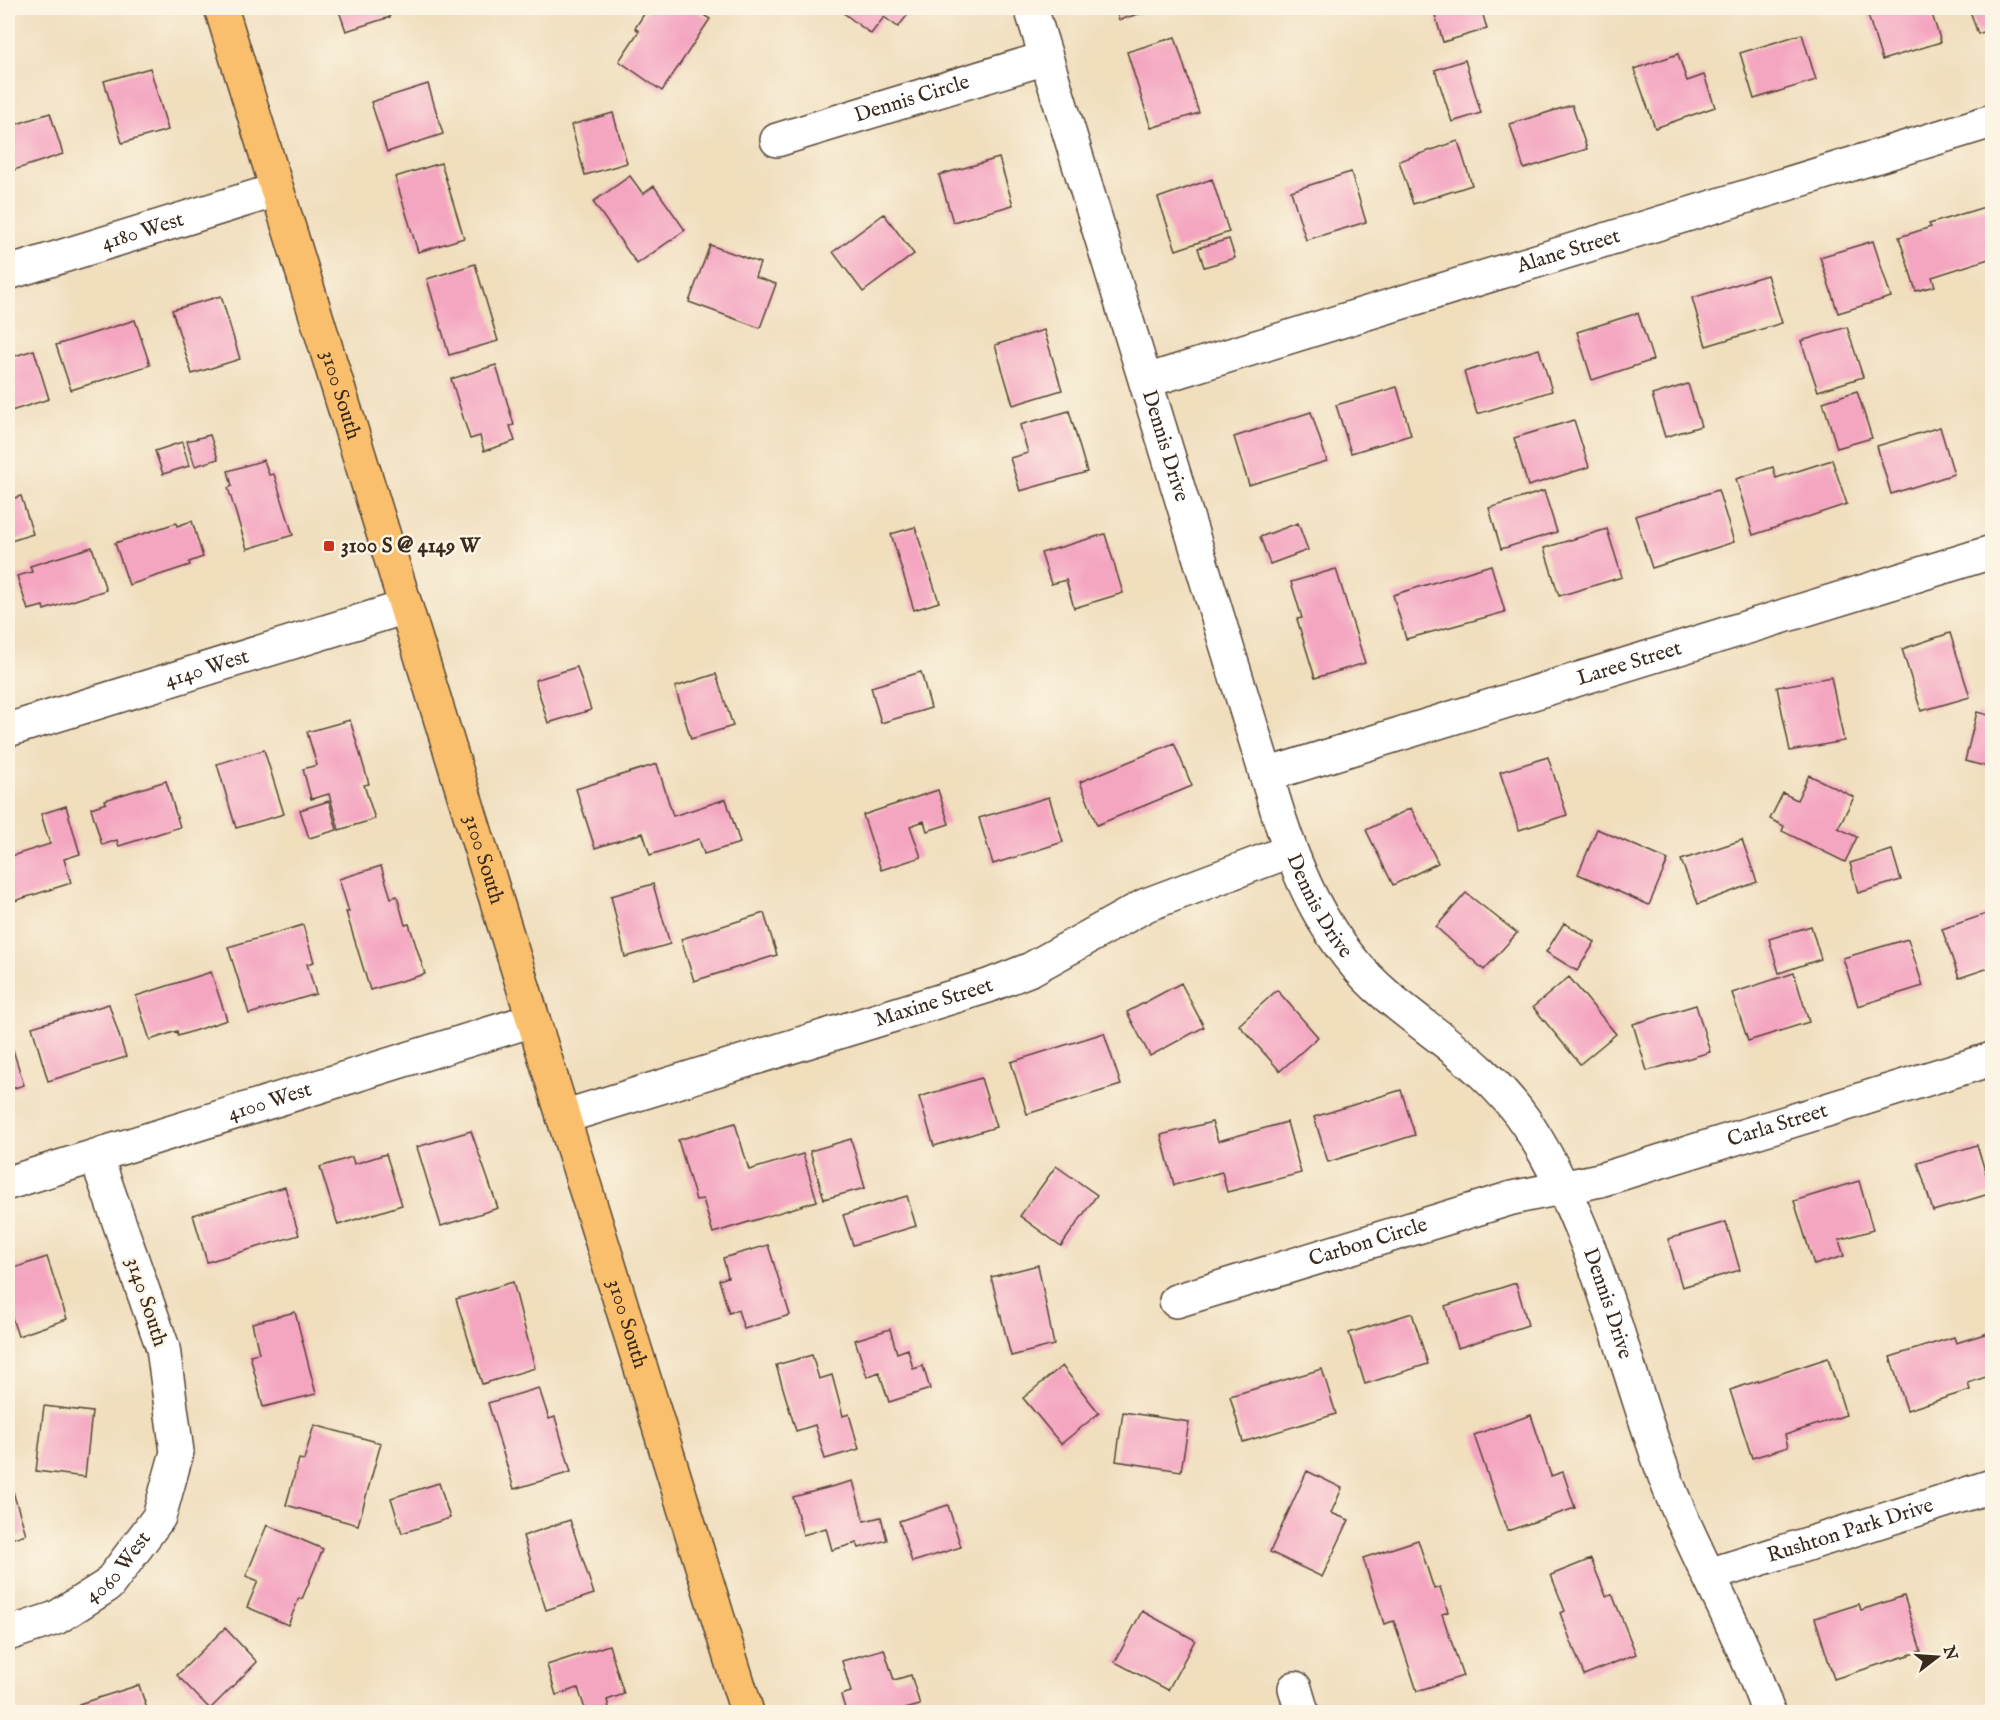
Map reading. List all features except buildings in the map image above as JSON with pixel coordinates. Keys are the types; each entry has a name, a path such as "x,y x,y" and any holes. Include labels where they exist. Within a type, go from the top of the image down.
{"main road":[{"name":"3100 South","path":"221,8 747,1713"}],"street":[{"name":"Dennis Drive","path":"1031,8 1266,775 1305,890 1349,956 1386,995 1465,1056 1498,1086 1529,1127 1563,1187 1581,1224 1666,1479 1768,1713"},
{"name":"Dennis Circle","path":"777,140 1046,58"},
{"name":"Alane Street","path":"1146,381 1992,121"},
{"name":"4180 West","path":"8,273 277,190"},
{"name":"Laree Street","path":"1266,775 1992,552"},
{"name":"4140 West","path":"8,730 406,607"},
{"name":"Maxine Street","path":"563,1117 988,986 1031,969 1146,905 1290,851"},
{"name":"4100 West","path":"8,1183 533,1020"},
{"name":"Carla Street","path":"1563,1187 1600,1180 1992,1059"},
{"name":"3140 South","path":"96,1156 163,1348 177,1452"},
{"name":"Carbon Circle","path":"1176,1301 1512,1197 1563,1187"},
{"name":"4060 West","path":"8,1634 56,1618 108,1585 159,1517 177,1452"},
{"name":"Rushton Park Drive","path":"1709,1575 1992,1486"}],"place":[{"name":"3100 S @ 4149 W","path":"329,546"}]}
